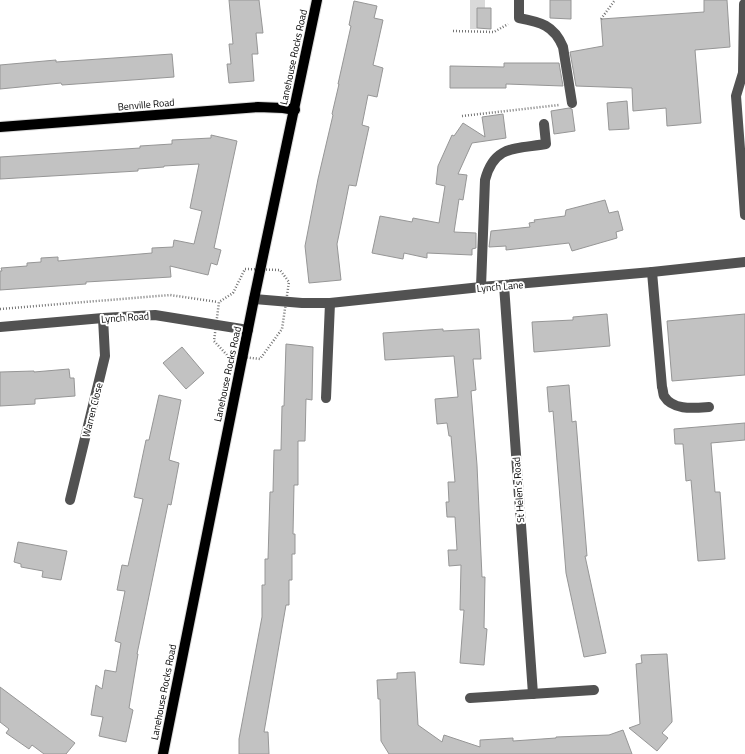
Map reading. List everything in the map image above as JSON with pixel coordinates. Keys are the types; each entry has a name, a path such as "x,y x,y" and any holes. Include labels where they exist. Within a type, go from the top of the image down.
{"main road":[{"name":"Lanehouse Rocks Road","path":"163,754 254,299 317,0"},
{"name":"Benville Road","path":"0,127 258,106 295,110"}],"street":[{"path":"519,0 519,18 535,21 548,27 560,39 572,103"},
{"path":"744,4 743,73 736,96 736,101 745,215"},
{"path":"481,287 485,180 490,165 495,158 506,151 546,144 544,124"},
{"name":"Lynch Lane","path":"254,299 302,303 330,303 745,262"},
{"path":"652,272 664,396 673,404 687,409 709,407"},
{"name":"St Helen's Road","path":"504,285 533,694"},
{"path":"326,398 330,303"},
{"name":"Lynch Road","path":"0,327 155,315 248,330"},
{"name":"Warren Close","path":"70,500 105,356 103,318"},
{"path":"470,698 594,690"}],"path":[{"path":"601,19 615,0"},
{"path":"453,31 494,32 519,18"},
{"path":"462,116 572,103"},
{"path":"0,309 170,295 218,302"}],"shaded area":[{"path":"470,0 485,0 485,8 477,8 477,29 470,29"}],"building":[{"path":"229,0 259,0 263,33 256,33 258,54 252,54 254,81 229,83 227,64 231,64 229,44 233,44"},
{"path":"550,0 571,0 571,19 550,18"},
{"path":"704,0 727,0 730,47 695,50 701,123 667,126 666,108 633,111 632,88 576,86 570,52 603,46 601,19 704,12"},
{"path":"354,1 377,6 374,18 383,20 373,65 383,68 377,97 368,95 362,125 369,127 356,186 349,185 337,244 341,280 309,283 305,246 351,26 349,25"},
{"path":"477,8 491,8 491,29 477,28"},
{"path":"172,54 174,77 62,85 61,83 0,89 0,65 56,60 56,62"},
{"path":"504,63 559,63 563,86 506,84 506,88 450,88 450,66 504,67"},
{"path":"627,101 629,129 609,130 607,103"},
{"path":"569,108 572,109 575,131 554,134 551,111"},
{"path":"503,114 506,138 472,143 458,174 467,175 463,200 459,199 454,232 476,233 476,248 472,249 472,255 427,253 427,258 404,253 403,259 372,253 380,216 412,222 413,218 439,223 445,186 436,184 438,166 452,135 454,136 463,123 485,137 482,117"},
{"path":"211,135 237,141 214,248 221,250 217,265 211,263 208,275 170,266 171,277 86,282 86,284 0,290 1,268 27,266 27,263 41,262 41,258 58,257 58,261 152,253 152,248 173,247 174,240 194,244 202,211 190,208 199,164 164,166 138,169 138,171 0,179 0,157 140,148 140,146 172,144 172,140 211,138"},
{"path":"605,200 609,213 618,211 623,230 616,232 617,238 572,251 569,243 506,250 506,246 489,247 491,231 530,227 529,223 535,222 534,220 565,216 566,210"},
{"path":"607,314 610,346 534,352 532,322 573,320 573,317"},
{"path":"745,314 745,375 672,381 667,321"},
{"path":"443,329 443,331 479,329 481,359 473,359 476,390 471,391 477,465 482,577 485,577 484,628 487,629 484,665 460,663 464,610 460,610 461,565 449,566 448,550 457,550 455,517 447,517 446,502 449,502 448,482 455,482 451,436 449,436 447,423 437,424 435,399 458,397 454,356 385,360 383,333"},
{"path":"286,344 313,347 312,400 306,399 305,441 298,441 298,485 294,485 293,534 295,534 295,554 292,554 292,580 289,580 289,605 286,605 264,732 268,732 269,754 239,754 239,739 262,617 262,585 265,585 265,559 268,559 270,492 273,492 274,450 281,450"},
{"path":"182,347 204,373 186,389 163,363"},
{"path":"69,369 70,378 74,378 75,396 35,399 35,404 0,406 0,372 34,372"},
{"path":"569,385 572,422 576,421 587,556 585,556 606,653 584,657 566,573 553,411 549,412 547,387"},
{"path":"159,395 181,400 169,460 179,463 171,505 168,504 137,654 129,708 133,710 126,742 99,736 103,717 91,715 96,685 102,689 105,670 116,672 121,643 115,641 125,591 117,590 122,565 128,566 143,499 134,497 146,440 149,440"},
{"path":"745,423 745,440 711,443 715,492 720,492 725,559 698,561 691,480 686,481 683,444 675,444 674,429"},
{"path":"18,542 67,551 61,580 42,577 43,571 21,567 21,564 14,562"},
{"path":"667,654 672,722 662,733 668,738 657,751 629,728 640,724 636,664 642,663 641,655"},
{"path":"415,672 418,725 442,742 444,735 480,747 480,740 513,738 513,741 556,737 609,735 623,730 632,754 389,754 381,741 380,699 378,699 377,680 397,679 397,673"},
{"path":"0,687 75,743 66,754 44,754 32,745 29,749 6,733 9,729 0,722"}]}
